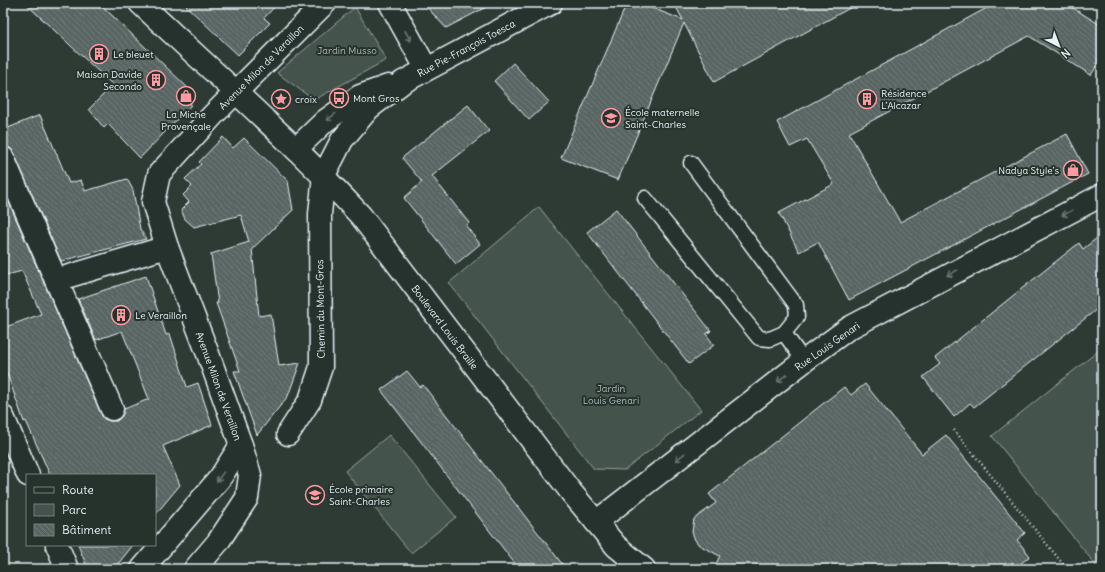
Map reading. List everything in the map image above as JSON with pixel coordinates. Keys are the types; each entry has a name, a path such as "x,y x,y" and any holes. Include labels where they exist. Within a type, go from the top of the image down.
{"street":[{"name":"Boulevard Louis Braille","path":"140,3 296,149 324,176 361,216 457,343 596,522 616,546 644,569"},
{"name":"Avenue Milon de Veraillon","path":"142,569 220,478 241,445 167,247 153,202 159,174 214,114 325,3"},
{"path":"390,3 426,68"},
{"name":"Rue Pie-François Toesca","path":"403,82 426,68 551,3"},
{"path":"296,149 325,121 360,96 403,82"},
{"path":"324,176 342,140 369,108 403,82"},
{"path":"3,158 112,410"},
{"name":"Chemin du Mont-Gros","path":"288,434 310,400 321,367 320,214 324,176"},
{"name":"Rue Louis Genari","path":"596,522 849,328 1102,195"},
{"path":"56,280 167,247"},
{"path":"3,417 28,474"},
{"path":"195,569 218,542 247,498 250,475 241,445"},
{"path":"217,569 218,542"},
{"path":"57,546 66,569"}],"lane":[{"path":"645,198 760,338 770,339 784,333 797,318 796,304 691,163"},
{"path":"784,333 804,361"}],"path":[{"path":"954,430 1068,569"}],"green space":[{"name":"Jardin Musso","path":"355,7 386,60 314,100 277,73"},
{"name":"Jardin Louis Genari","path":"539,207 701,410 625,470 594,469 449,283"},
{"path":"1102,348 1102,569 1099,569 992,436"},
{"path":"389,435 456,517 411,553 345,471"}],"building":[{"path":"25,3 99,3 187,87 191,105 140,158 108,124 104,128 89,109 113,85"},
{"path":"183,3 278,3 264,18 270,23 238,55"},
{"path":"423,3 494,3 446,28"},
{"path":"627,3 639,3 683,20 674,3 859,3 714,82 684,23 618,180 561,158"},
{"path":"996,3 1065,3 1102,26 1102,58 1091,75 1029,36 849,133 900,222 1067,134 1088,174 849,300 818,242 799,252 779,213 834,184 807,139 790,147 777,122"},
{"path":"513,63 549,102 529,120 494,81"},
{"path":"468,105 489,131 432,176 469,223 466,226 480,244 456,264 404,198 422,182 402,158"},
{"path":"40,115 69,183 81,180 85,191 127,179 133,190 140,229 146,239 61,261 14,153 10,148 3,146 3,130"},
{"path":"223,137 233,148 244,138 288,181 293,210 252,249 259,316 271,314 279,366 300,363 288,396 257,435 234,371 240,371 216,303 218,303 211,254 249,242 241,215 194,227 185,219 181,210 189,202 183,195 192,186 185,179 201,164 199,162"},
{"path":"3,189 101,414 104,419 110,421 117,421 122,416 124,409 149,399 122,331 96,340 78,299 146,276 166,335 170,334 187,387 198,383 212,425 163,446 180,485 156,514 156,474 50,474 26,421 24,422 3,362 3,328 41,314 22,271 7,275 3,262"},
{"path":"616,209 711,331 706,334 714,345 689,364 587,232"},
{"path":"1102,234 1102,305 974,407 970,403 954,417 923,377 940,364 935,358 1079,243 1083,249"},
{"path":"407,371 420,387 423,385 566,569 519,569 381,390"},
{"path":"865,384 922,454 946,435 1025,533 1017,540 1030,556 1014,569 713,569 720,556 699,545 692,532 694,519 716,503 709,494 844,387 851,395"},
{"path":"78,546 132,546 114,569 88,569"}],"place":[{"name":"Le bleuet","path":"99,54"},
{"name":"Maison Davide Secondo","path":"156,80"},
{"name":"La Miche Provençale","path":"186,96"},
{"name":"Mont Gros","path":"339,98"},
{"name":"croix","path":"281,99"},
{"name":"Résidence L'Alcazar","path":"867,99"},
{"name":"École maternelle Saint-Charles","path":"611,118"},
{"name":"Nadya Style's","path":"1073,170"},
{"name":"Le Veraillon","path":"121,315"},
{"name":"École primaire Saint-Charles","path":"315,495"}]}
